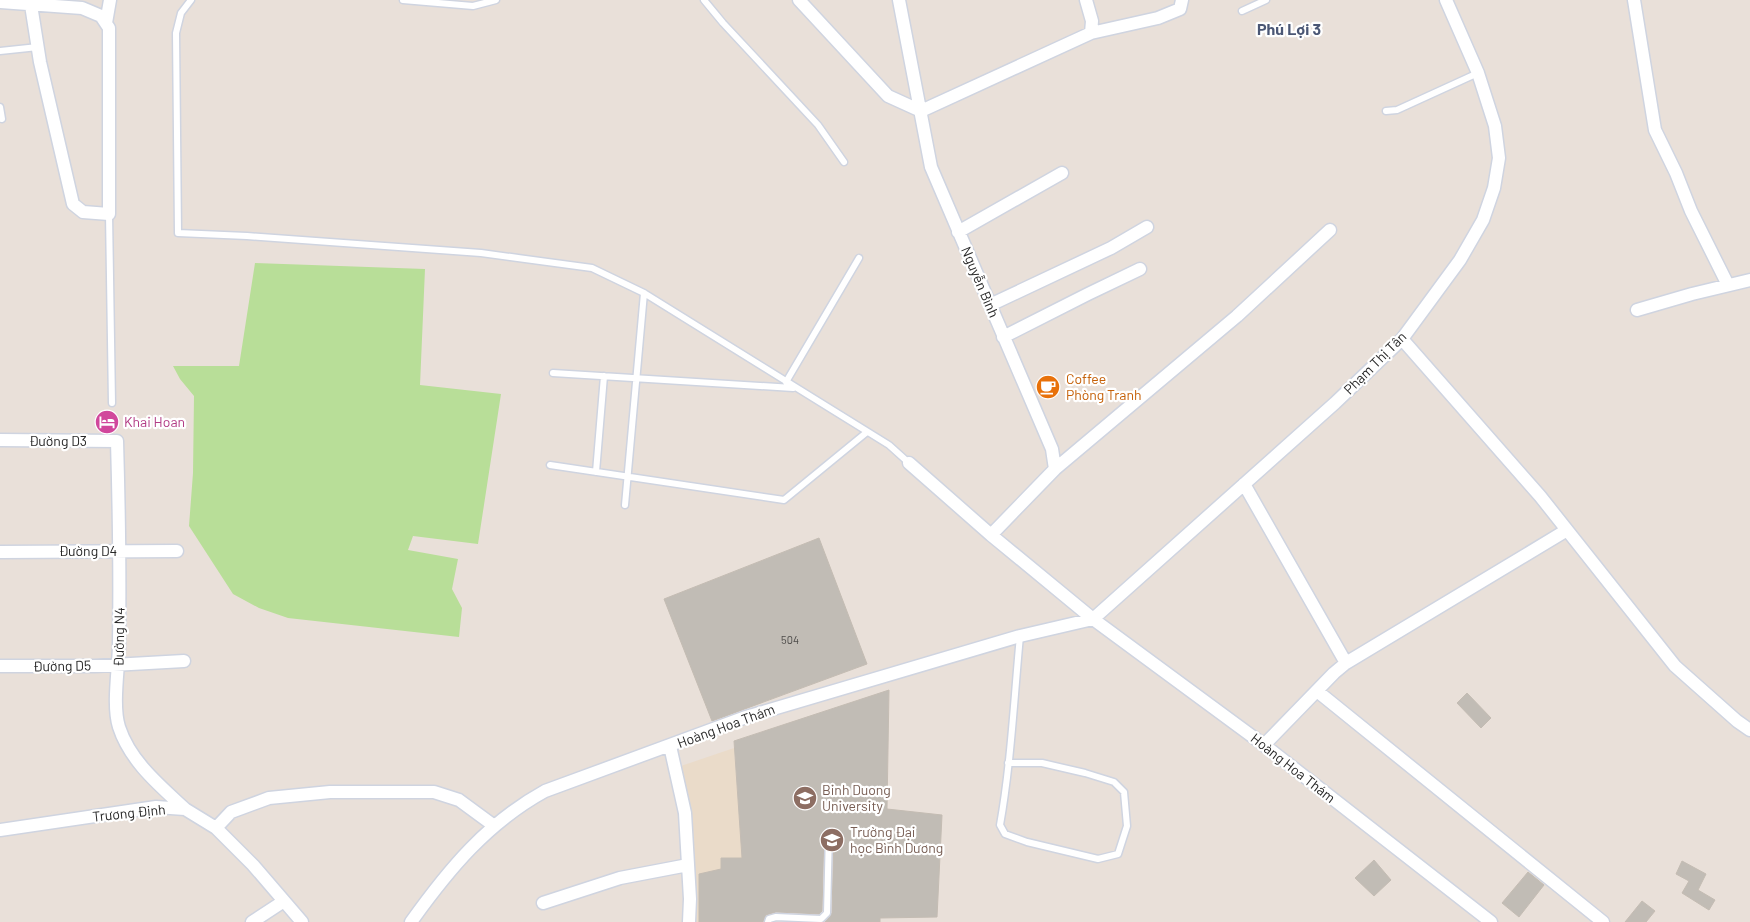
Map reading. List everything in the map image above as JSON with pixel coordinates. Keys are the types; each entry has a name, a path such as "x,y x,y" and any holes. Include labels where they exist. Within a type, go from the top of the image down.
{"street":[{"path":"106,23 110,0"},
{"path":"799,0 888,96 921,111 1091,33 1158,18 1180,9 1182,0"},
{"name":"Nguyễn Bình","path":"899,0 931,167 1052,449 1055,469"},
{"path":"1086,0 1092,21 1091,33"},
{"name":"Phạm Thị Tân","path":"1092,618 1335,403 1402,339 1460,260 1484,220 1494,188 1498,158 1495,126 1478,73 1446,0"},
{"path":"1634,0 1655,130 1676,173 1695,219 1728,285"},
{"path":"0,2 82,8 100,16 109,28 109,214 83,212 73,204 38,47 31,5"},
{"path":"958,232 1062,173"},
{"path":"990,305 1111,248 1147,227"},
{"path":"991,535 1055,469 1237,316 1330,230"},
{"path":"1004,337 1140,268"},
{"path":"1637,310 1750,280"},
{"path":"1402,339 1540,496 1675,666 1737,721 1750,730"},
{"name":"Đường D3","path":"0,440 117,441"},
{"name":"Đường N4","path":"117,441 120,551 119,665 116,690 119,725 131,754 158,784 185,809"},
{"name":"Hoàng Hoa Thám","path":"908,463 991,535 1092,618 1264,745 1490,922"},
{"path":"1244,484 1346,663"},
{"path":"1264,745 1346,663 1567,530"},
{"name":"Đường D4","path":"0,552 177,551"},
{"name":"Hoàng Hoa Thám","path":"411,922 436,887 493,825 545,791 746,717 1020,636 1092,618"},
{"name":"Đường D5","path":"0,666 119,665 184,661"},
{"path":"1317,690 1603,922"},
{"path":"670,746 685,813 689,922"},
{"path":"216,828 232,812 269,798 339,792 434,792 459,800 493,825"},
{"name":"Trương Định","path":"0,830 156,807 185,809 216,828 253,865 302,922"},
{"path":"543,903 620,878 688,866"},
{"path":"252,922 284,901"}],"lane":[{"path":"191,0 181,13 176,33 178,233 481,253 592,268 644,293 888,445 908,463"},
{"path":"403,0 473,6 496,0"},
{"path":"704,0 818,125 844,162"},
{"path":"1242,11 1266,0"},
{"path":"0,51 38,47"},
{"path":"1386,111 1397,110 1478,73"},
{"path":"0,107 2,119"},
{"path":"109,214 112,403"},
{"path":"786,382 859,258"},
{"path":"625,505 644,293"},
{"path":"553,374 797,388"},
{"path":"596,472 604,376"},
{"path":"550,465 784,500 867,432"},
{"path":"1008,764 1042,764 1085,773 1114,782 1124,792 1127,826 1118,854 1098,859 1027,842 1005,834 1000,824 1005,796 1008,764 1020,636"},
{"path":"768,922 769,919 776,917 824,920 827,913 829,832"}],"shaded area":[{"path":"734,748 745,892 745,922 690,922 678,767"}],"green space":[{"path":"255,263 425,269 420,385 501,394 478,544 413,536 408,550 458,559 452,589 462,608 459,637 288,618 259,608 233,594 189,526 193,473 194,396 180,379 173,366 239,366"}],"building":[{"path":"819,538 867,664 712,721 664,599"},
{"name":"Binh Duong University","path":"889,690 887,809 942,815 937,917 880,918 880,922 825,922 832,913 834,832 829,827 824,832 822,911 819,914 776,912 766,915 763,922 699,922 699,874 721,869 721,858 742,858 734,741"},
{"path":"1467,693 1491,718 1481,728 1457,703"},
{"path":"1374,860 1391,880 1374,896 1355,878"},
{"path":"1682,861 1706,874 1698,890 1715,900 1709,910 1682,893 1689,881 1676,874"},
{"path":"1528,872 1544,885 1519,917 1502,903"},
{"path":"1642,901 1655,911 1646,922 1625,922"}],"place":[{"name":"Coffee Phòng Tranh","path":"1048,387"},
{"name":"Khai Hoan","path":"107,422"},
{"name":"Binh Duong University","path":"805,798"},
{"name":"Trường Đại học Bình Dương","path":"832,840"}],"district":[{"name":"Phú Lợi 3","path":"1289,29"}]}
